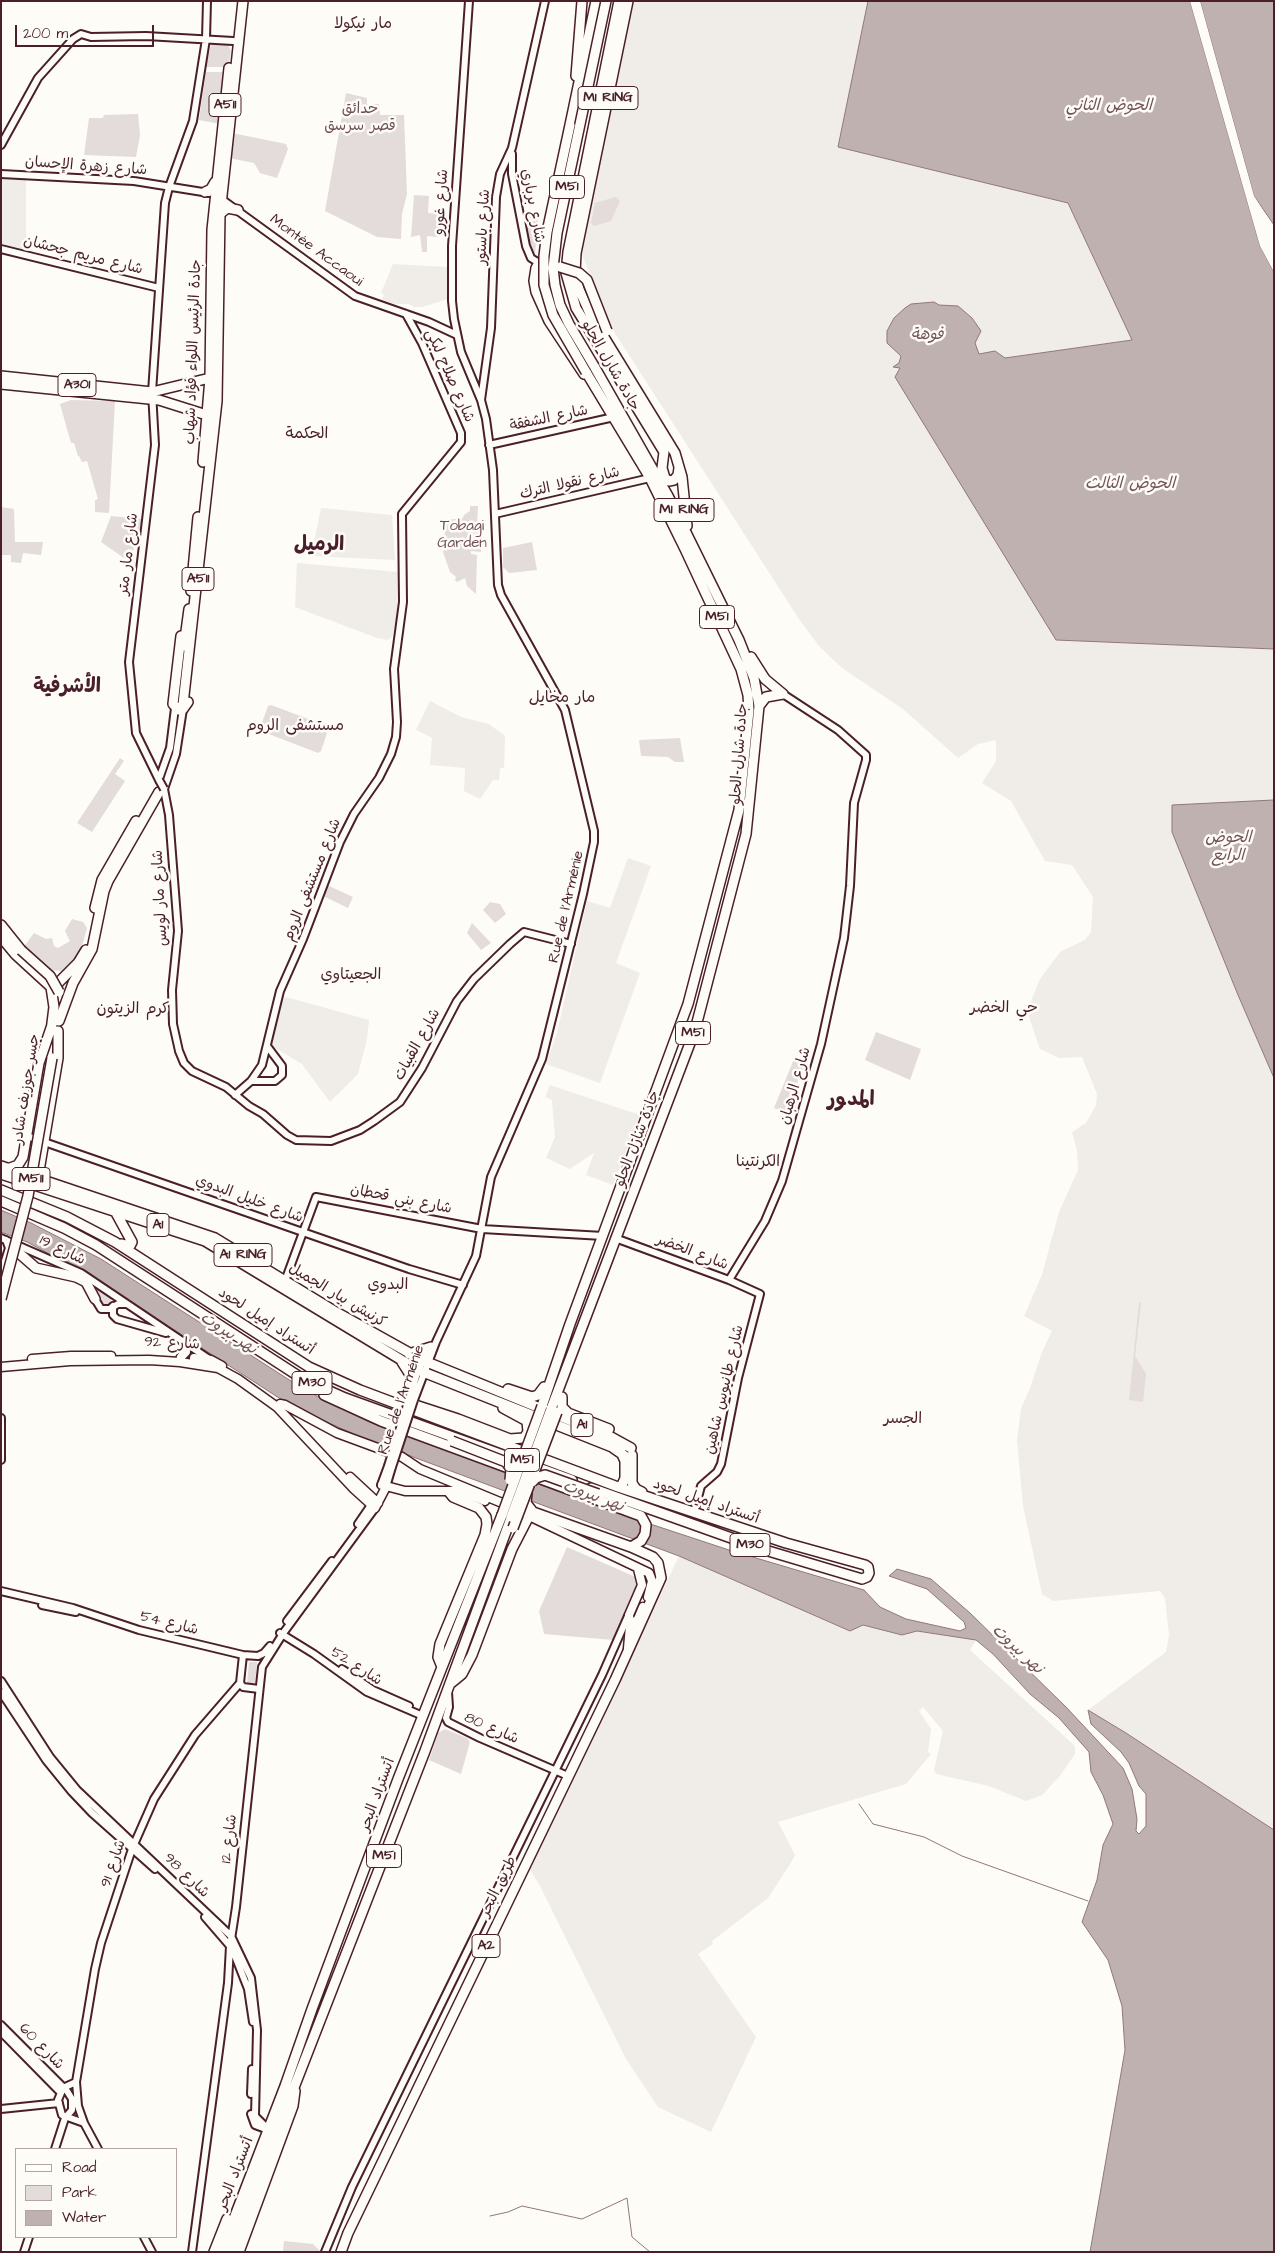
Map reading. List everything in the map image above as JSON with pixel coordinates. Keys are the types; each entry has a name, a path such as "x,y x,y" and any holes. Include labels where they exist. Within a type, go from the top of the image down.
{"highway":[{"name":"جادة الرئيس اللواء فؤاد شهاب","path":"220,195 218,174 239,1"},
{"name":"جادة الرئيس اللواء فؤاد شهاب","path":"190,623 210,453 219,425 216,418 210,378 217,212 243,1"},
{"name":"M1 RING","path":"570,125 582,1"},
{"name":"جادة شارل الحلو","path":"540,1405 688,1004 739,810 749,710 748,695 741,669 650,478 553,315 544,286 544,256 547,232 596,1"},
{"name":"جادة شارل الحلو","path":"554,1410 615,1238 695,1030 746,834 759,706 753,672 739,640 648,459 569,324 560,305 554,285 553,268 557,233 606,1"},
{"name":"جادة شارل الحلو","path":"619,1 568,252 566,273 576,308 663,449 665,455 663,462 664,475 670,481 676,479 680,468 672,448 583,301 574,264 628,1"},
{"path":"205,192 212,187 218,174"},
{"path":"217,212 227,208 238,210"},
{"name":"جادة الرئيس اللواء فؤاد شهاب","path":"190,623 216,418 217,212"},
{"path":"594,386 578,367 543,309 534,281 536,268 539,263 579,273 587,280 618,359"},
{"path":"198,381 205,374 211,350"},
{"name":"A301","path":"1,376 154,399"},
{"path":"154,399 210,378"},
{"name":"A301","path":"1,384 154,399"},
{"path":"154,399 216,418"},
{"path":"648,459 657,464 663,462"},
{"name":"M1 RING","path":"680,468 684,516 694,551"},
{"path":"190,623 195,648 188,700 180,706 173,698 179,643 190,623"},
{"path":"739,640 765,679 783,694"},
{"path":"759,706 766,697 783,694"},
{"path":"55,992 59,982 83,956 90,938 102,880 160,786"},
{"path":"6,1167 21,1163 39,1064 72,983 92,949 104,891 108,881 160,786"},
{"path":"1,925 21,950 50,976 55,992 58,1058 39,1171 44,1180"},
{"path":"1,937 10,949 44,979 55,992"},
{"name":"جسر جوزيف شادر","path":"1,1279 14,1238 56,1026"},
{"name":"جسر جوزيف شادر","path":"1,1299 17,1252 28,1196 50,1057"},
{"name":"كرنيش بيار الجميل","path":"6,1167 200,1231 220,1240 336,1312 462,1382"},
{"name":"كرنيش بيار الجميل","path":"1,1174 196,1237 421,1371 462,1382"},
{"name":"أتستراد إميل لحود","path":"1,1190 67,1217 115,1242 309,1367 338,1380 421,1415 618,1487 786,1543 865,1565 868,1567 868,1577 862,1579 774,1553 630,1503 535,1466 443,1435 345,1398 303,1379 75,1234 1,1201"},
{"path":"115,1211 132,1243 128,1246 115,1242"},
{"path":"17,1252 36,1268 77,1280 93,1296"},
{"path":"192,1308 190,1301 196,1299 227,1313"},
{"path":"409,1354 433,1344"},
{"path":"470,1630 477,1626 528,1489 554,1410 562,1397 573,1368 575,1347"},
{"path":"510,1480 540,1405 544,1387 554,1360 559,1355"},
{"path":"399,1358 411,1376 412,1389"},
{"path":"303,1379 323,1394 368,1415 531,1476 535,1466"},
{"name":"A1 RING","path":"462,1382 481,1379 529,1397 538,1395 544,1387"},
{"path":"338,1380 458,1418 510,1439 520,1440 528,1433 529,1424 524,1418 467,1393 462,1382"},
{"name":"A1","path":"462,1382 611,1437 631,1448"},
{"name":"A1","path":"462,1382 621,1452 632,1461"},
{"path":"562,1397 562,1407 568,1413 627,1439 631,1448 631,1477 634,1486 661,1501"},
{"name":"أتستراد البحر","path":"221,2252 296,2080 355,1934 449,1687 470,1630 503,1515 540,1405"},
{"name":"أتستراد البحر","path":"230,2252 312,2008 492,1539 493,1526 503,1515 554,1410"},
{"path":"443,1435 452,1441 506,1462 511,1469 503,1515"},
{"path":"618,1487 622,1486 625,1478 625,1461 621,1452"},
{"path":"630,1503 545,1475 536,1478 528,1489 526,1503 530,1510 645,1552"},
{"name":"A2","path":"531,1476 641,1516 646,1525 645,1534 641,1541 645,1552"},
{"path":"442,1667 438,1656 440,1644 485,1535 487,1524 486,1517 480,1508 454,1497 449,1492"},
{"path":"449,1687 462,1674 472,1655 512,1549 529,1516"},
{"path":"631,1547 641,1541"},
{"name":"طريق البحر","path":"341,2252 348,2233 628,1653 661,1578 658,1563 645,1552"},
{"path":"240,2252 293,2106 296,2080"},
{"path":"214,2252 274,2100 285,2086"}],"main road":[{"path":"181,1357 186,1352 185,1344"},
{"name":"شارع 92","path":"1,1362 71,1356 181,1357 211,1360 278,1405 375,1504"},
{"name":"شارع 92","path":"1,1367 70,1361 180,1362 218,1368 259,1392"},
{"path":"278,1405 338,1433 402,1458 420,1469 524,1512 651,1574 652,1586 638,1619 630,1626"},
{"path":"384,1486 402,1490 421,1489 461,1492 523,1516 529,1516"},
{"name":"شارع 12","path":"375,1504 384,1486"},
{"path":"628,1653 629,1615 642,1585 638,1568"}],"street":[{"name":"شارع مار متر","path":"142,746 136,734 129,662 155,444 154,399 165,203 193,121 206,39 207,1"},
{"name":"شارع غورو","path":"469,1 452,246 452,301 457,335 479,389"},
{"name":"شارع باستور","path":"489,445 479,389 491,328 496,197 500,174 512,148 545,1"},
{"path":"1,145 38,78 73,39 81,34 91,37 233,41"},
{"name":"شارع برباري","path":"512,148 512,168 522,231 528,253 539,263"},
{"name":"شارع زهرة الإحسان","path":"1,174 134,181 169,187"},
{"name":"Montée Accaoui","path":"169,187 220,195 355,296 429,322 457,335"},
{"name":"شارع مريم جحشان","path":"1,249 159,288"},
{"name":"شارع صلاح لبكي","path":"406,314 431,364 462,439 459,447 419,496"},
{"name":"Montée Accaoui","path":"429,322 446,325 454,319"},
{"name":"شارع الشفقة","path":"489,445 614,417"},
{"name":"Rue de l'Arménie","path":"390,1467 425,1361 476,1256 491,1177 542,1060 593,851 594,831 565,710 501,595 498,585 496,574 495,514 489,445"},
{"name":"شارع نقولا الترك","path":"495,514 650,478"},
{"name":"شارع مستشفى الروم","path":"251,1081 262,1065 280,991 343,835 354,814 379,778 391,754 396,736 394,669 402,612 402,514 419,496"},
{"name":"شارع الرهبان","path":"729,1280 765,1220 788,1165 830,1008 844,938 850,886 854,803 864,770 866,755 838,730 783,694"},
{"path":"160,786 176,754 180,706"},
{"path":"160,786 180,706"},
{"name":"شارع مار لويس","path":"142,746 160,786 169,815 178,931 172,990 173,1024 184,1063 192,1071 226,1087"},
{"name":"شارع القبيات","path":"226,1087 296,1140 318,1142 335,1140 360,1130 400,1102 422,1068 457,1001 474,979 524,932 571,944"},
{"path":"235,1094 251,1081 277,1080 282,1075 282,1066 267,1046"},
{"name":"شارع خليل البدوي","path":"27,1136 303,1233 463,1285"},
{"name":"شارع بني قحطان","path":"303,1233 316,1197 482,1229"},
{"path":"482,1229 603,1236"},
{"path":"285,1281 303,1233"},
{"path":"1,1274 10,1246 3,1238"},
{"name":"شارع 19","path":"3,1238 81,1273 171,1335"},
{"name":"شارع الخضر","path":"615,1238 729,1280 760,1294"},
{"path":"7,1255 28,1248"},
{"path":"1,1306 17,1252"},
{"path":"109,1292 113,1300 114,1317 171,1335 211,1360"},
{"name":"شارع طانيوس شاهين","path":"694,1513 701,1486 716,1472 721,1464 738,1378 760,1294"},
{"path":"93,1296 101,1309 107,1310 118,1304 130,1306 133,1318 131,1321 122,1321"},
{"name":"Rue de l'Arménie","path":"411,1400 412,1389 421,1371"},
{"path":"1,1418 1,1460"},
{"name":"شارع 12","path":"384,1486 390,1467"},
{"name":"شارع 12","path":"253,1656 264,1653 282,1632 375,1504"},
{"name":"شارع 54","path":"1,1593 52,1608 80,1612 139,1630 253,1656"},
{"path":"325,2252 344,2204 602,1675 629,1615"},
{"name":"شارع 12","path":"192,2252 227,1993 231,1936 252,1772 262,1667 282,1632"},
{"name":"شارع 52","path":"282,1632 373,1690 424,1714"},
{"path":"243,1654 240,1682 243,1686 259,1689"},
{"path":"253,1656 262,1667"},
{"path":"602,1675 615,1680"},
{"name":"شارع 98","path":"1,1681 64,1776 198,1909 230,1946 245,1980 253,2020 253,2099 255,2116 263,2127"},
{"name":"شارع 91","path":"97,2148 84,2123 78,2106 76,2082 99,1950 133,1846 144,1819 163,1783 195,1735 240,1682"},
{"name":"شارع 80","path":"449,1687 449,1706 446,1718 448,1722 480,1738 555,1770"},
{"name":"شارع 98","path":"1,1692 46,1760 72,1792 231,1936 250,1975 256,2013 253,2099"},
{"path":"555,1770 568,1776"},
{"name":"شارع 60","path":"1,2024 62,2091"},
{"name":"شارع 60","path":"1,2032 62,2091"},
{"path":"76,2082 62,2091 59,2103 60,2111 65,2118 84,2123"},
{"path":"55,2148 65,2118 72,2110 73,2104 70,2094 62,2091"},
{"path":"1,2109 59,2103"},
{"path":"24,2252 29,2238"},
{"path":"145,2238 152,2252"}],"shaded area":[{"path":"630,1 868,1 838,147 1068,203 1132,340 1005,358 1056,640 1274,649 1274,800 1172,806 1172,832 1274,1078 1274,1830 1088,1710 1166,1652 1169,1635 1165,1598 1160,1591 1053,1601 1042,1594 1023,1506 1017,1440 1021,1409 1042,1352 1052,1331 1024,1316 1042,1275 1059,1212 1078,1170 1077,1151 1072,1132 1086,1123 1096,1105 1097,1094 1082,1057 1059,1058 1040,1049 1027,1011 1040,979 1061,951 1085,940 1091,932 1093,897 1072,865 1045,861 1011,801 982,783 996,761 996,740 978,744 958,758 903,709 842,668 819,646 799,619 609,324 581,252 591,191"},
{"path":"1,177 26,178 26,252 1,244"},
{"path":"393,264 447,267 448,299 422,307 414,307 409,304 395,304 382,300 384,294 381,293"},
{"path":"321,508 392,515 395,560 311,556"},
{"path":"297,563 398,572 397,616 392,637 387,640 377,638 295,607"},
{"path":"430,701 461,717 489,724 505,736 504,768 500,768 499,780 493,780 480,799 464,791 465,768 430,765 432,738 416,730"},
{"path":"628,858 651,866 616,963 640,973 600,1083 546,1064 557,1033 587,901 610,908"},
{"path":"286,997 369,1020 367,1039 358,1074 330,1102 302,1064 270,1045 277,1012"},
{"path":"550,1085 640,1115 613,1185 586,1175 594,1153 570,1169 546,1158 555,1137 552,1100 545,1097"},
{"path":"679,1556 850,1631 863,1625 902,1635 917,1631 976,1640 970,1650 1075,1746 1075,1754 1059,1777 1042,1795 1026,1801 989,1786 936,1774 934,1770 943,1731 923,1707 919,1711 931,1729 928,1752 931,1754 906,1784 778,1822 795,1855 792,1861 768,1898 712,1941 713,1944 698,1954 756,2037 711,2132 658,2107 626,2059 539,1884 529,1868 569,1789"}],"green space":[{"path":"211,44 228,45 231,51 229,64 225,67 206,67"},
{"path":"206,72 226,72 220,124 199,120"},
{"name":"حدائق قصر سرسق","path":"346,93 367,98 367,104 379,104 380,115 404,115 407,194 402,214 401,239 377,237 325,211"},
{"path":"138,114 140,135 136,157 84,155 89,118 103,118 104,115"},
{"path":"232,133 286,144 288,149 277,178 260,173 254,163 229,158"},
{"path":"414,195 429,196 428,213 443,214 443,222 439,222 437,237 427,236 427,252 422,252 420,235 411,237"},
{"path":"616,197 620,201 611,221 594,226 591,223 595,203"},
{"path":"524,214 538,216 535,256 531,253 528,245"},
{"path":"71,400 115,401 109,513 95,512 95,500 98,499 87,461 82,462 74,443 71,443 60,404"},
{"name":"Tobagi Garden","path":"470,506 478,506 477,526 482,534 481,552 471,551 471,554 477,555 476,594 467,586 465,578 457,582 455,580 456,577 450,572 443,552 446,520 463,518 470,511"},
{"path":"1,507 14,509 15,542 43,542 41,555 23,553 21,563 11,562 11,555 1,555"},
{"path":"111,516 142,519 139,546 134,546 134,550 128,549 124,558 101,542"},
{"path":"532,542 537,570 509,573 503,567 503,548"},
{"path":"271,705 327,726 328,730 321,751 318,753 261,731 260,728 268,706"},
{"path":"680,738 684,762 675,762 668,757 641,756 639,740"},
{"path":"120,758 124,761 115,774 125,781 92,832 77,823"},
{"path":"327,885 353,897 348,908 323,896"},
{"path":"490,902 500,904 506,914 495,923 483,910"},
{"path":"72,919 83,922 87,928 81,950 69,968 62,971 48,970 23,948 34,933 46,939 52,938 54,946 58,948 70,941 65,931"},
{"path":"472,923 491,943 481,950 467,933"},
{"path":"876,1032 921,1049 910,1080 865,1060"},
{"path":"794,1059 805,1063 790,1101 797,1104 793,1115 774,1108"},
{"path":"88,1282 109,1295 111,1298 110,1305 102,1307"},
{"path":"1139,1302 1141,1303 1135,1356 1146,1374 1143,1402 1129,1400"},
{"path":"567,1547 638,1578 640,1584 613,1640 544,1634 539,1611"},
{"path":"249,1662 257,1662 255,1684 247,1683"},
{"path":"445,1729 467,1738 470,1742 461,1774 429,1760 438,1733"},
{"path":"284,2241 313,2244 321,2252 283,2252"}],"water":[{"path":"868,1 1190,1 1260,246 1274,272 1274,649 1056,640 895,377 900,368 893,367 899,363 901,356 887,343 887,331 894,318 911,304 934,302 939,305 958,306 972,318 981,331 975,343 979,354 995,351 1005,358 1132,340 1068,203 838,147"},
{"path":"1200,1 1274,1 1274,225 1254,196"},
{"name":"الحوض الرابع","path":"1274,800 1274,1078 1172,832 1172,805"},
{"path":"1,1210 31,1223 101,1259 305,1390 369,1422 620,1514 729,1550 864,1590 880,1607 906,1619 960,1631 966,1628 964,1622 927,1589 889,1576 897,1569 931,1579 970,1613 1066,1707 1123,1768 1132,1789 1137,1819 1136,1831 1139,1834 1146,1826 1146,1794 1139,1786 1129,1763 1121,1752 1091,1724 1088,1710 1274,1830 1274,2252 1090,2252 1125,2050 1122,2006 1108,1960 1082,1922 1097,1880 1103,1845 1113,1824 1103,1795 1091,1772 1089,1752 1059,1718 1030,1694 993,1654 976,1640 917,1631 902,1635 863,1625 850,1631 679,1556 365,1439 293,1407 92,1277 27,1242 1,1232"}],"pier":[{"path":"1190,1 1192,1 1262,245 1274,267 1274,272 1260,246"},
{"path":"1197,1 1200,1 1254,196 1274,228 1252,197"}],"waterway":[{"path":"859,1804 873,1824 924,1837 962,1856 1088,1901"},
{"path":"490,2216 508,2212 522,2206 582,2219 627,2198 632,2237 650,2252"}],"district":[{"name":"مار نيكولا","path":"363,25"},
{"name":"الحكمة","path":"307,435"},
{"name":"الرميل","path":"319,546"},
{"name":"الأشرفية","path":"67,688"},
{"name":"مار مخايل","path":"562,699"},
{"name":"مستشفى الروم","path":"295,727"},
{"name":"الجعيتاوي","path":"351,976"},
{"name":"حي الخضر","path":"1004,1009"},
{"name":"كرم الزيتون","path":"133,1010"},
{"name":"المدور","path":"851,1101"},
{"name":"الكرنتينا","path":"758,1163"},
{"name":"البدوي","path":"388,1286"},
{"name":"الجسر","path":"903,1420"}],"water label":[{"name":"الحوض الثاني","path":"1109,107"},
{"name":"فوهة","path":"927,336"},
{"name":"الحوض الثالث","path":"1130,485"},
{"name":"نهر بيروت","path":"228,1334"},
{"name":"نهر بيروت","path":"593,1497"},
{"name":"نهر بيروت","path":"1017,1650"}]}
